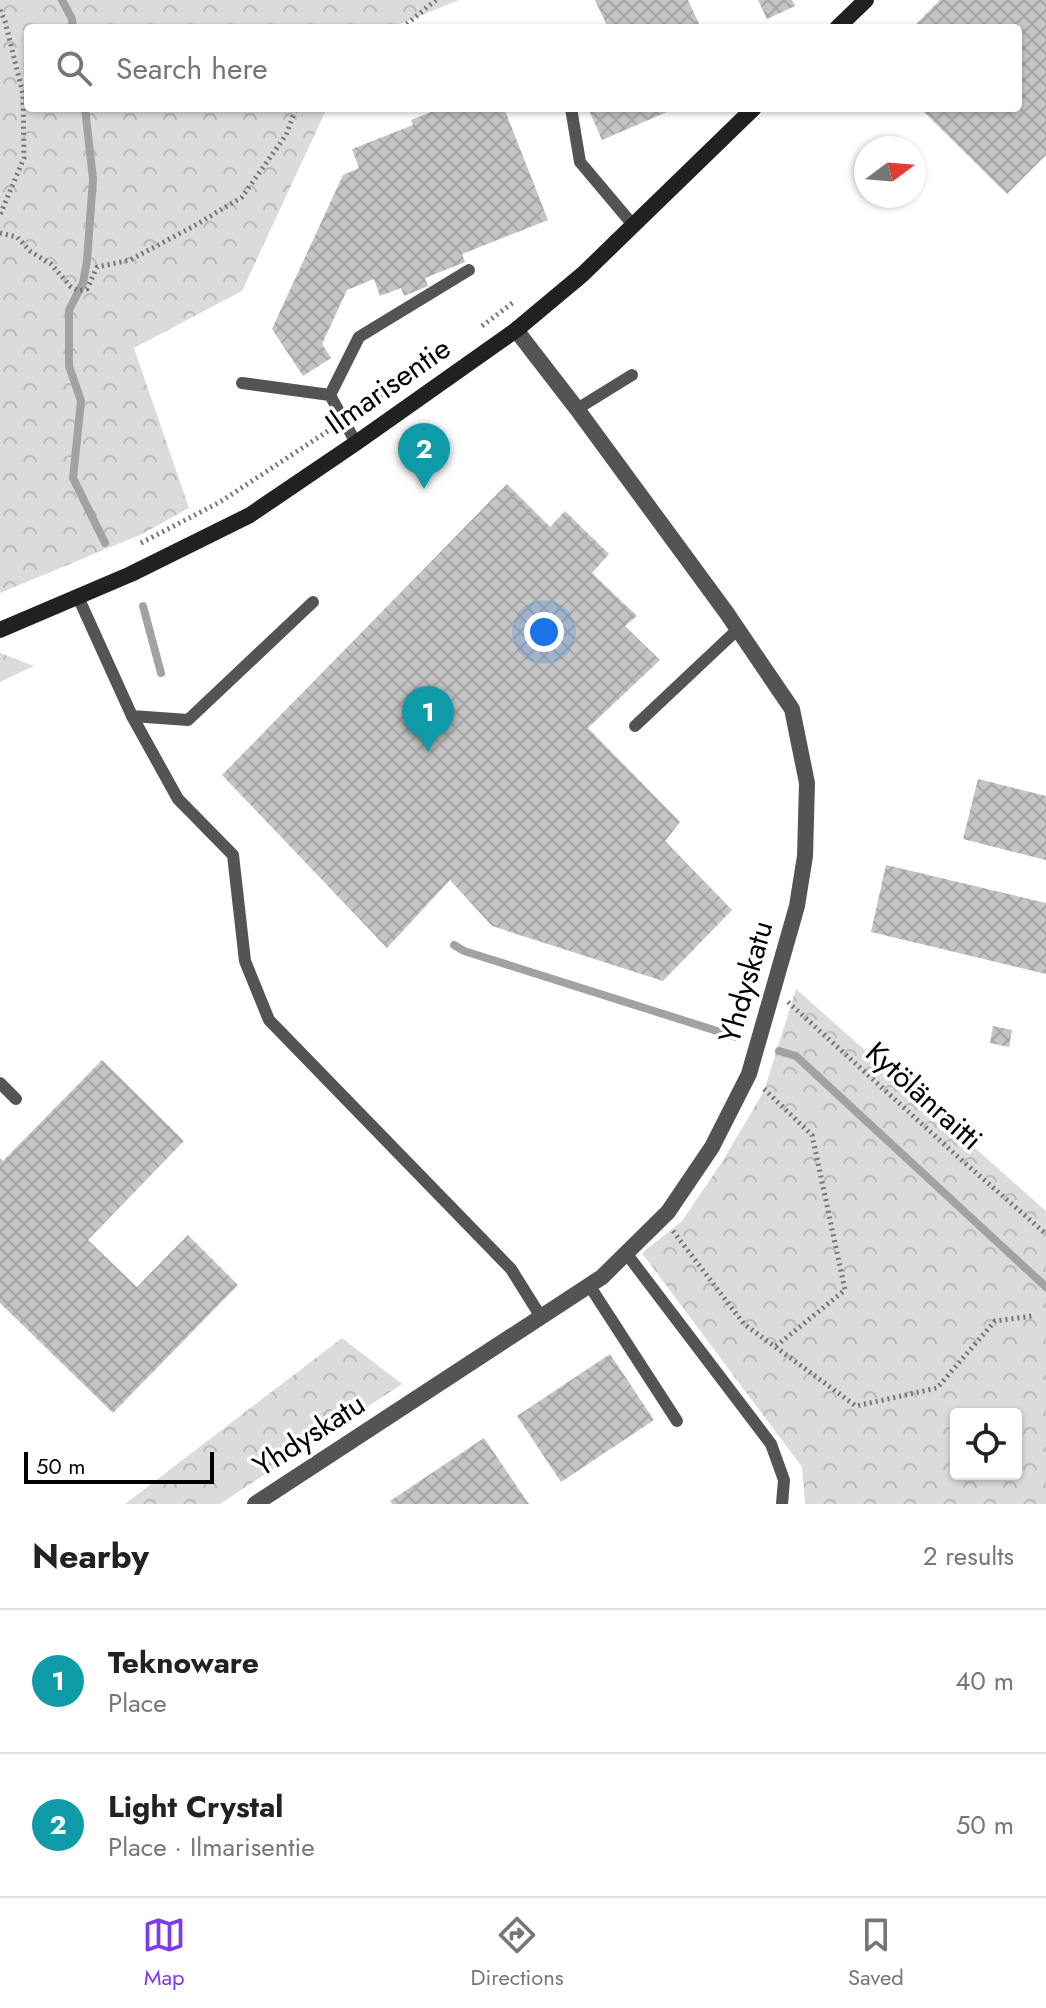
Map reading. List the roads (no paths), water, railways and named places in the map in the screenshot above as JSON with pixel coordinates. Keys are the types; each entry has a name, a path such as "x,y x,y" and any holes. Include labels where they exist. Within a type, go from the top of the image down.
{"street":[{"path":"841,24 866,0"},
{"name":"Ilmarisentie","path":"0,630 131,574 250,515 356,443 516,330 583,274 750,112"},
{"name":"Yhdyskatu","path":"255,1504 602,1277 663,1217 712,1147 749,1074 797,906 805,856 807,783 792,709 726,612 516,330"}],"lane":[{"path":"572,112 580,162 633,225"},
{"path":"330,395 359,337 469,270"},
{"path":"577,409 632,375"},
{"path":"242,383 330,395"},
{"path":"330,395 356,443"},
{"path":"78,597 132,716 178,799 233,855 245,961 269,1020 511,1269 541,1317"},
{"path":"132,716 188,720 313,602"},
{"path":"635,726 737,630"},
{"path":"0,1083 16,1099"},
{"path":"626,1253 771,1444 784,1480 782,1504"},
{"path":"589,1285 677,1421"}],"waterway":[{"path":"62,0 73,24"},
{"path":"85,112 93,179 83,283 69,310 69,366 81,401 73,478 105,543"},
{"path":"143,606 161,673"},
{"path":"454,945 464,951 736,1037"},
{"path":"779,1051 796,1056 1046,1287"}],"place":[{"name":"Light Crystal","path":"424,489"},
{"name":"Teknoware","path":"428,752"}]}
